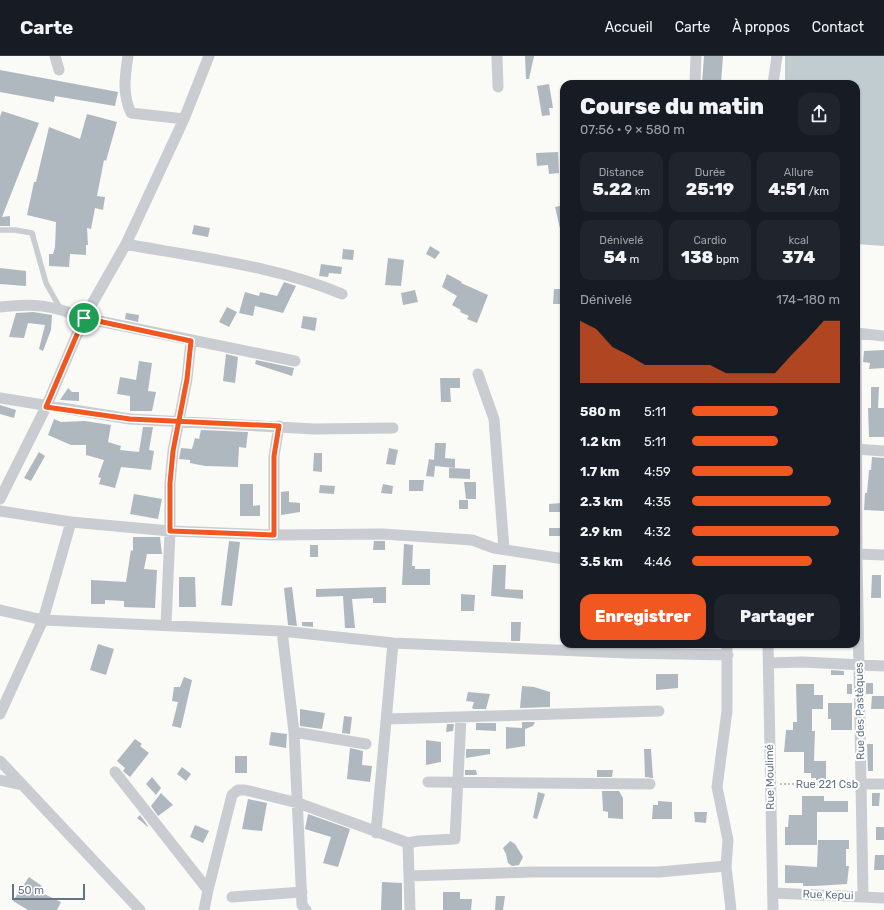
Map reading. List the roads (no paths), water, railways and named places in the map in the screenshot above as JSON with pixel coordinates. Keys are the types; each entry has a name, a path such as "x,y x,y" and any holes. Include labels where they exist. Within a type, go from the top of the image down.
{"street":[{"path":"56,56 59,70"},
{"path":"128,56 124,86 127,103 131,113 184,119"},
{"path":"2,492 46,407 84,318 126,244 184,119 209,56"},
{"path":"496,56 498,87"},
{"path":"695,80 696,56"},
{"path":"774,80 777,56"},
{"path":"126,244 276,272 314,282 342,294"},
{"path":"0,307 24,304 60,308 84,318 295,361"},
{"path":"860,333 884,336"},
{"path":"166,626 170,531 170,483 173,451 180,423 191,341"},
{"path":"478,374 494,419 504,549"},
{"path":"0,398 46,407 130,419 180,423 329,429 393,428"},
{"path":"274,535 274,456 279,426"},
{"path":"860,449 884,450"},
{"path":"0,512 72,522 170,531 274,535 383,534 472,540 494,548 560,558"},
{"path":"0,714 43,620 72,522"},
{"path":"860,554 884,555"},
{"path":"0,610 43,620 282,631 393,643 627,653 728,650 727,711 717,787 728,840 726,866 731,910"},
{"path":"282,631 294,732 302,905 306,910"},
{"path":"376,833 393,643"},
{"name":"Rue Moulimé","path":"768,648 773,910"},
{"name":"Rue des Pastèques","path":"860,648 863,897"},
{"path":"769,664 803,662 884,666"},
{"path":"387,719 659,711"},
{"path":"204,910 232,795 238,790 245,790 298,803 376,833 408,843 455,839 461,717"},
{"path":"294,732 366,744"},
{"path":"0,761 140,910"},
{"path":"115,772 208,890"},
{"path":"0,780 22,785"},
{"path":"428,782 650,784"},
{"name":"Rue 221 Csb","path":"862,784 884,784"},
{"path":"408,843 410,910"},
{"path":"409,876 532,872 659,872 726,866"},
{"path":"232,897 302,892"},
{"name":"Rue Kepui","path":"773,893 884,898"}],"lane":[{"path":"0,230 15,230 32,233 46,283 60,308"}]}
